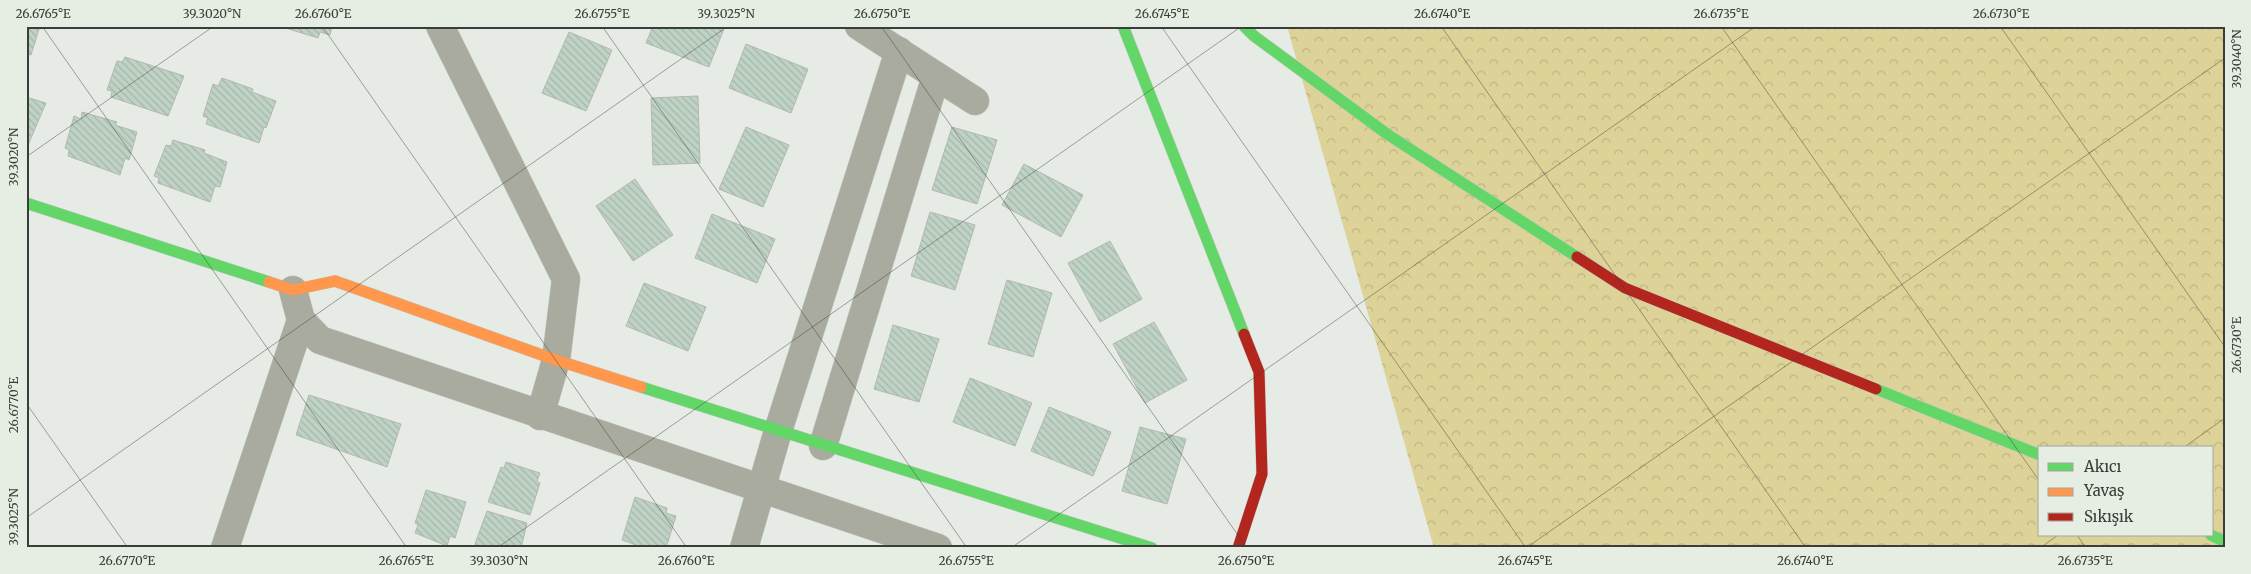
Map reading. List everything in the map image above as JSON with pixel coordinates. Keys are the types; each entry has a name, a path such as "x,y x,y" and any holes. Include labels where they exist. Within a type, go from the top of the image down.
{"street":[{"path":"440,26 566,279 556,360 540,416"},
{"path":"859,26 899,50 975,101"},
{"path":"1123,26 1259,372 1262,474 1238,548"},
{"path":"1244,26 1254,36 1387,134 1625,288 2038,455"},
{"path":"744,548 778,431 899,50"},
{"path":"824,446 936,76"},
{"path":"26,203 294,290 334,281 556,360 1152,548"},
{"path":"294,290 301,320 320,340 540,416 938,548"},
{"path":"225,548 301,320"},
{"path":"2212,536 2225,542"}],"green space":[{"path":"1287,26 2225,26 2225,548 1434,548"}],"building":[{"path":"26,26 40,26 31,55 26,54"},
{"path":"279,26 332,26 330,35 320,32 318,38"},
{"path":"653,26 725,26 709,67 646,43"},
{"path":"569,32 612,50 586,111 542,93"},
{"path":"746,44 808,69 791,113 729,88"},
{"path":"125,57 184,76 168,116 111,97 112,91 107,90 117,61 122,62"},
{"path":"222,78 253,89 252,92 276,101 259,143 206,124 208,118 203,116 213,84 218,86"},
{"path":"698,96 700,163 653,165 651,98"},
{"path":"26,97 46,103 28,145 26,145"},
{"path":"82,112 117,122 115,125 137,132 129,160 125,158 120,175 68,156 69,150 65,148 74,116 81,119"},
{"path":"746,127 789,145 763,207 719,189"},
{"path":"952,127 997,140 977,204 932,190"},
{"path":"173,140 205,150 204,153 227,162 220,187 215,186 210,202 158,183 159,178 154,176 166,145 171,146"},
{"path":"1024,164 1083,195 1061,237 1002,205"},
{"path":"635,179 673,235 633,261 596,206"},
{"path":"930,212 975,225 955,290 911,276"},
{"path":"712,214 775,239 757,283 695,258"},
{"path":"1110,241 1142,299 1100,322 1068,263"},
{"path":"1007,280 1052,293 1033,357 988,344"},
{"path":"644,283 706,307 688,351 626,326"},
{"path":"1154,322 1187,380 1145,403 1113,344"},
{"path":"893,325 939,339 919,402 874,389"},
{"path":"970,378 1032,403 1015,446 953,422"},
{"path":"309,395 401,424 387,467 296,435"},
{"path":"1049,407 1111,432 1093,476 1031,451"},
{"path":"1140,427 1186,439 1167,504 1122,491"},
{"path":"506,462 540,473 537,481 540,483 530,515 488,502 501,467 504,468"},
{"path":"426,490 466,502 455,538 450,536 447,546 415,533 418,525 415,523"},
{"path":"635,497 667,508 666,513 676,516 666,548 645,548 622,540"},
{"path":"487,511 527,523 521,548 478,548 475,544"}],"traffic: fast":[{"path":"1123,26 1244,334"},
{"path":"1244,26 1254,36 1387,134 1577,257"},
{"path":"26,203 269,282"},
{"path":"641,387 1152,548"},
{"path":"1876,389 2038,454"},
{"path":"2213,536 2225,542"}],"traffic: slow":[{"path":"269,282 293,290 335,281 556,360 641,387"}],"traffic: jam":[{"path":"1577,257 1625,288 1876,389"},
{"path":"1238,548 1262,474 1259,372 1244,334"}]}
